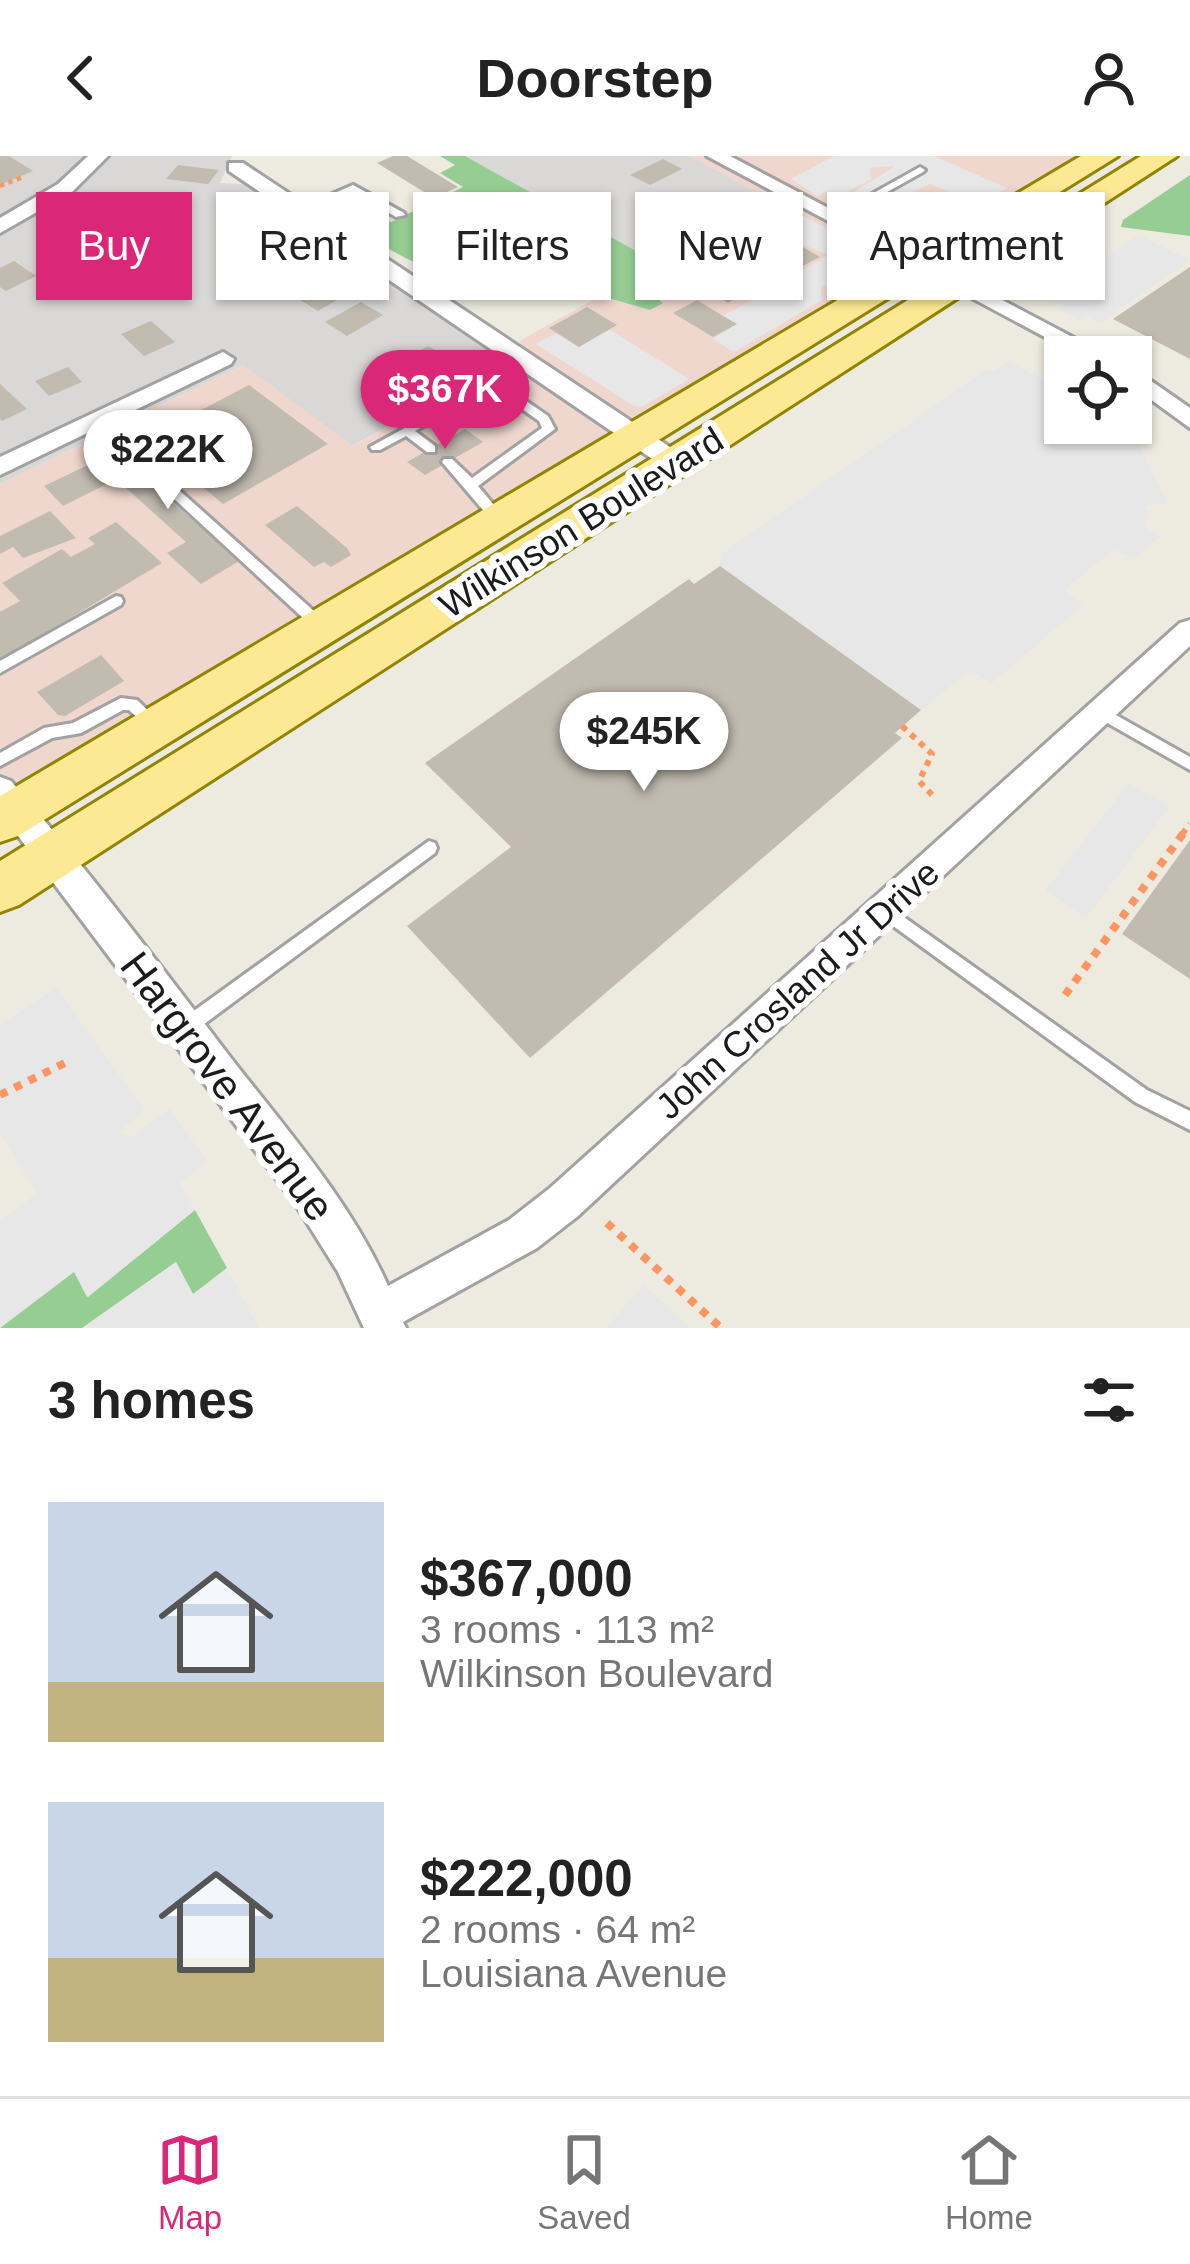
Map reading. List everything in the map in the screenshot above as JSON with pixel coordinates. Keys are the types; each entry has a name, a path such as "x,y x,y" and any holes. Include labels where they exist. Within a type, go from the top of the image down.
{"main road":[{"name":"Wilkinson Boulevard","path":"1105,193 1162,156"},
{"name":"Wilkinson Boulevard","path":"1036,192 1086,160"},
{"name":"Wilkinson Boulevard","path":"6,807 156,727 865,300"},
{"name":"Wilkinson Boulevard","path":"0,889 937,300"}],"street":[{"path":"0,227 65,188 99,156"},
{"path":"716,156 827,213"},
{"path":"236,167 276,192"},
{"path":"389,267 676,464"},
{"path":"993,300 1060,336"},
{"path":"0,467 223,359"},
{"path":"1152,390 1190,419"},
{"name":"John Crosland Jr Drive","path":"383,1321 550,1214 1190,630"},
{"name":"Hargrove Avenue","path":"6,807 55,854 313,1196 368,1282 383,1321"}],"lane":[{"path":"882,192 920,170"},
{"path":"389,209 400,215"},
{"path":"376,447 529,362"},
{"path":"471,484 549,429 544,419 492,383"},
{"path":"115,411 157,447"},
{"path":"406,430 431,449"},
{"path":"448,462 499,520"},
{"path":"175,493 322,627"},
{"path":"0,668 116,601"},
{"path":"0,760 49,731 76,729 121,704 132,704 156,727"},
{"path":"1100,712 1190,764"},
{"path":"186,1028 429,848"},
{"path":"884,910 1142,1096 1190,1121"}],"path":[{"path":"0,186 25,176"},
{"path":"902,726 932,754 919,781 935,798"},
{"path":"1065,995 1190,824"},
{"path":"0,1095 71,1060"},
{"path":"607,1223 721,1328"}],"shaded area":[{"path":"0,156 232,156 220,183 243,184 255,192 216,192 216,300 389,300 389,281 507,360 352,446 243,365 0,484"},
{"path":"465,156 689,156 758,192 635,192 635,250 611,237 611,192 530,192"},
{"path":"689,156 1076,156 1016,192 827,192 827,300 838,300 0,807 0,484 243,365 353,446 507,360 521,340 593,300 611,299 650,310 662,303 657,300 803,300 803,192 756,192"},
{"path":"834,156 934,156 1007,188 951,192 930,184 912,192 854,192 895,166 870,168 871,179 848,192 827,191 817,196 791,179"},
{"path":"803,216 827,229 827,255 803,245"},
{"path":"1139,235 1190,260 1100,323 1086,316 1079,320 1057,309 1063,305 1053,300 1105,300 1105,258"},
{"path":"827,256 822,300 734,352 713,339 736,324 723,316 751,300 803,300 803,270"},
{"path":"609,329 689,379 642,407 634,406 536,344 556,333 579,347"},
{"path":"1009,361 1044,380 1044,444 1139,444 1167,503 1145,506 1149,513 1144,527 1160,537 1135,558 1113,550 1065,590 1083,605 992,683 969,671 921,710 720,566 721,554 986,370 995,371"},
{"path":"1128,784 1170,806 1086,918 1045,891"},
{"path":"56,987 144,1110 118,1133 132,1137 169,1109 207,1161 180,1183 195,1210 87,1297 74,1272 0,1328 0,1222 37,1193 0,1133 0,1025"},
{"path":"176,1262 193,1294 227,1268 259,1328 90,1328 88,1324"},
{"path":"644,1285 690,1328 606,1328"}],"green space":[{"path":"440,156 465,156 530,192 453,192 463,187 440,173 455,165"},
{"path":"1190,175 1190,236 1121,227 1123,220"},
{"path":"413,211 413,261 389,249 391,222"},
{"path":"611,237 635,250 635,300 663,303 650,310 611,299"},
{"path":"195,1210 227,1268 193,1295 176,1262 82,1328 0,1328 74,1271 88,1297"}],"building":[{"path":"0,156 9,156 33,171 0,185"},
{"path":"407,156 458,187 424,192 377,163"},
{"path":"663,159 682,169 650,185 630,175"},
{"path":"178,165 219,170 208,184 166,179"},
{"path":"803,248 820,257 803,266"},
{"path":"14,261 36,276 6,291 0,287 0,268"},
{"path":"1190,267 1190,359 1113,319"},
{"path":"300,300 337,300 318,311"},
{"path":"697,300 737,324 713,337 673,313"},
{"path":"361,302 383,315 347,336 325,322"},
{"path":"587,307 617,325 579,347 549,328"},
{"path":"151,321 175,342 144,356 121,334"},
{"path":"428,346 460,365 417,391 386,370"},
{"path":"68,367 82,382 49,396 35,381"},
{"path":"0,384 27,409 2,421 0,419"},
{"path":"249,385 328,444 223,504 162,453 181,442 165,429"},
{"path":"465,429 483,442 425,475 407,462"},
{"path":"130,442 180,485 163,494 239,561 201,584 167,553 186,542 95,460"},
{"path":"88,465 107,484 63,506 44,486"},
{"path":"297,506 351,555 331,567 324,562 314,567 265,525"},
{"path":"50,511 76,538 23,558 13,547 0,554 0,536"},
{"path":"116,522 162,563 0,660 0,612 20,601 2,583 62,549 71,557 95,544 88,538"},
{"path":"720,566 921,710 895,733 902,738 530,1058 407,926 511,847 425,763 689,579 694,584"},
{"path":"101,655 124,681 65,716 58,715 37,692"},
{"path":"1190,840 1190,979 1122,934"}]}
